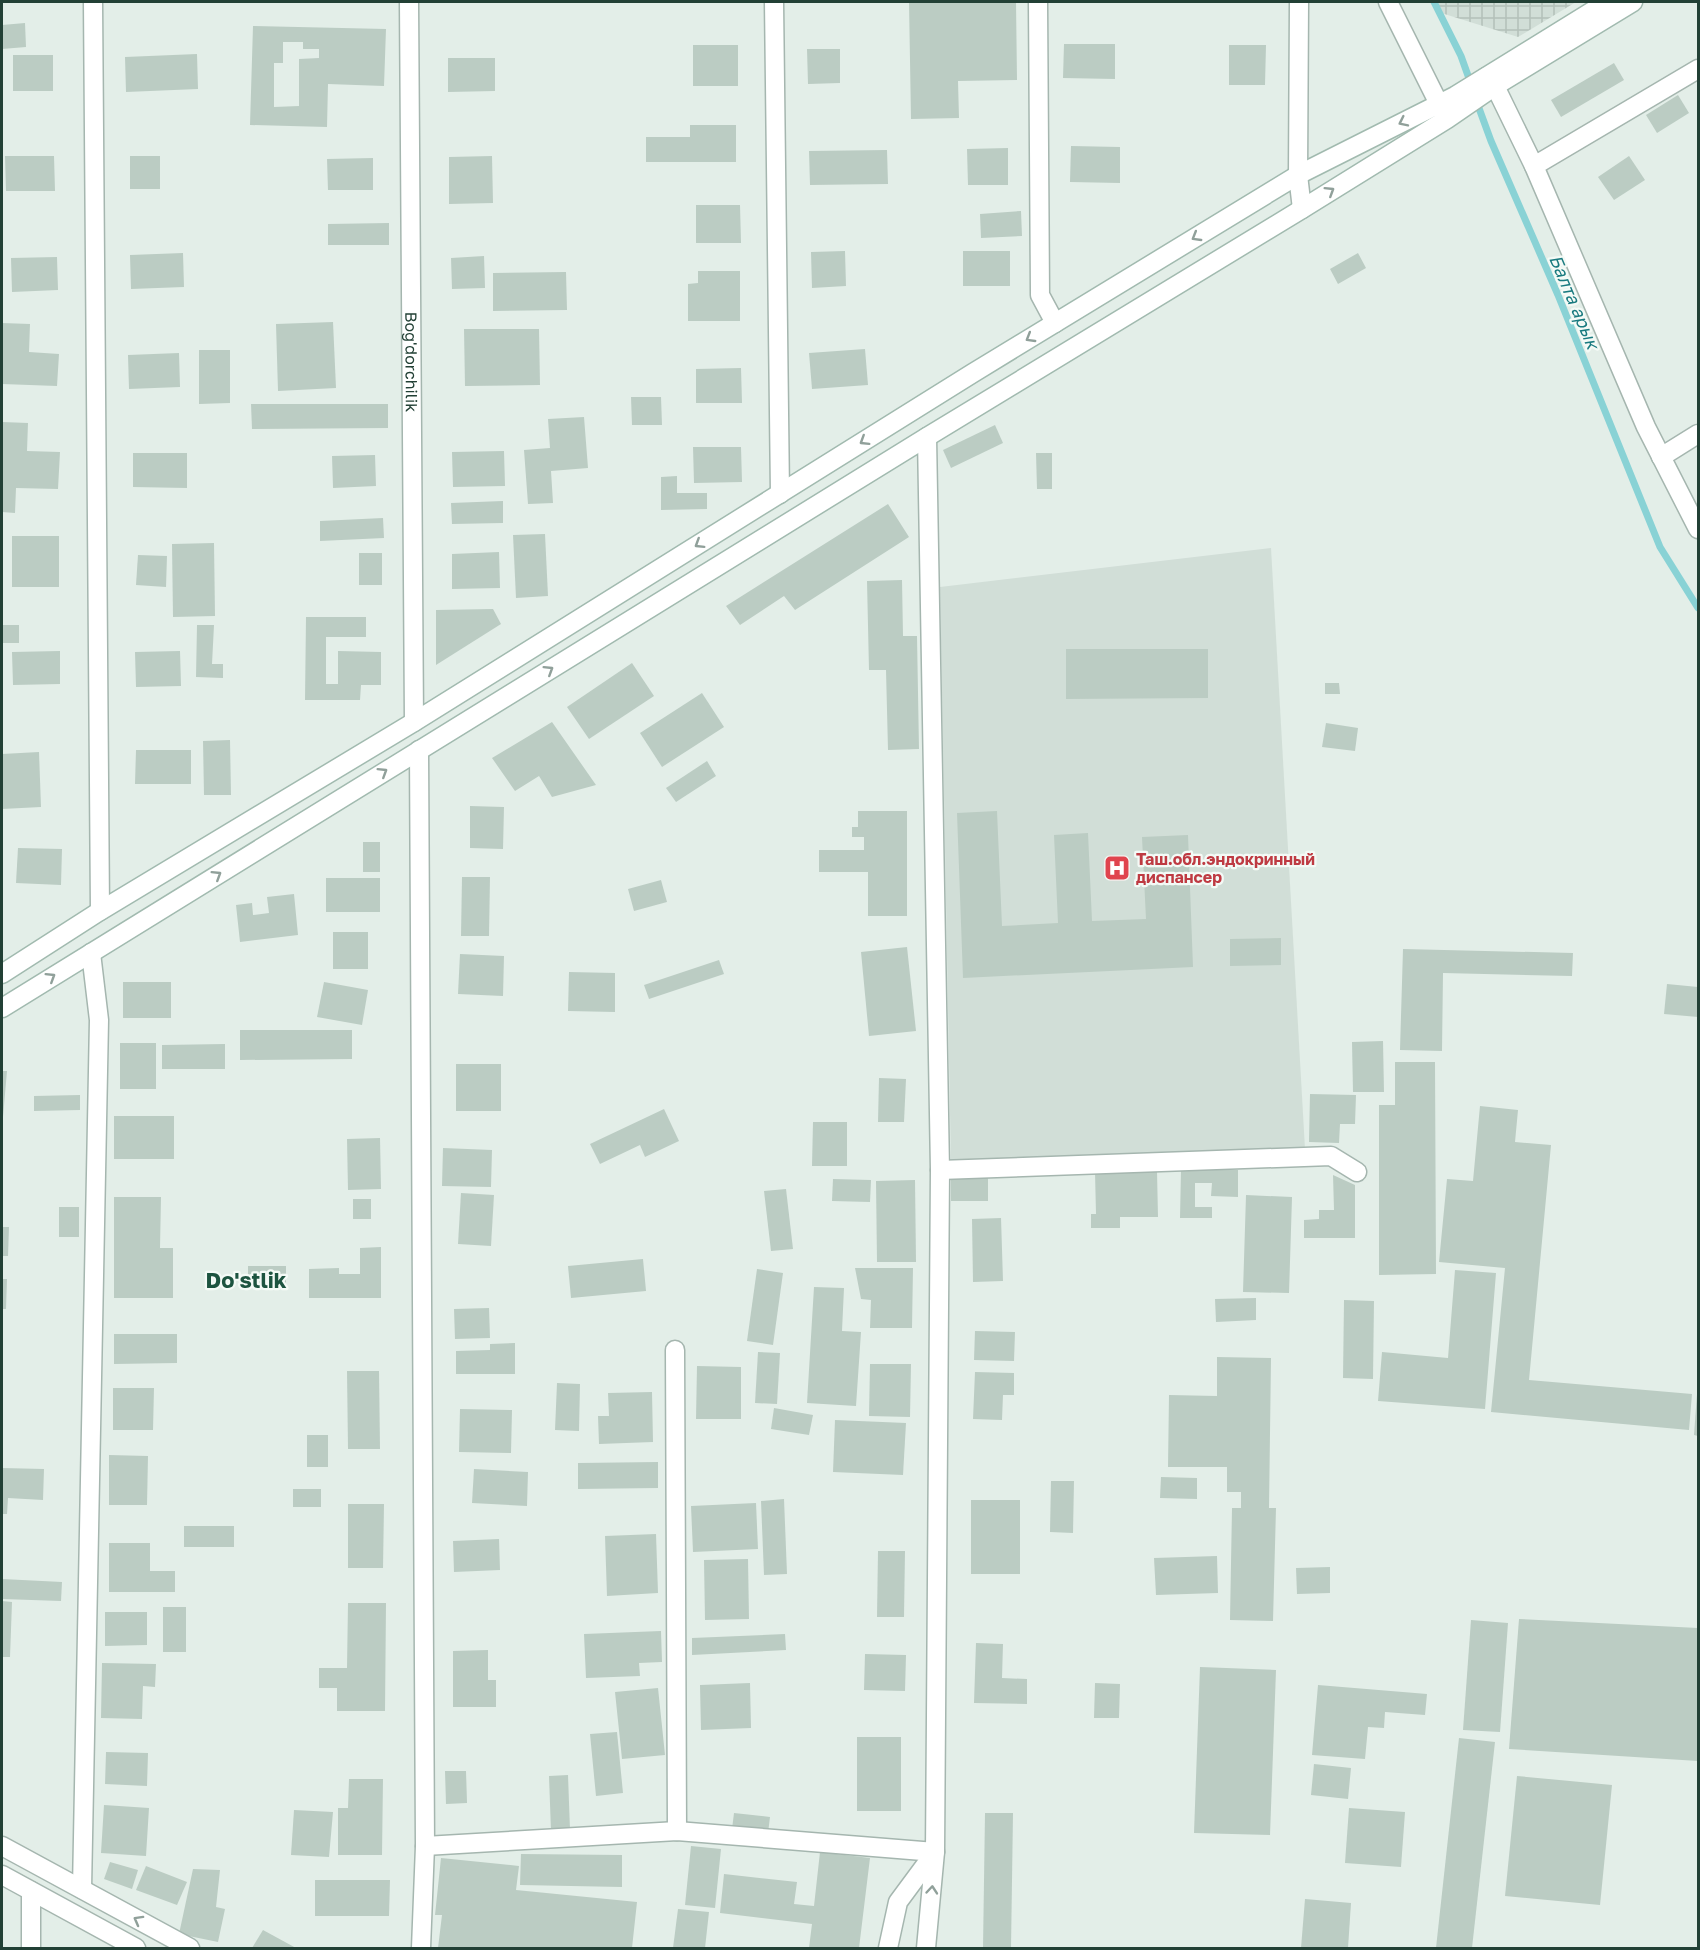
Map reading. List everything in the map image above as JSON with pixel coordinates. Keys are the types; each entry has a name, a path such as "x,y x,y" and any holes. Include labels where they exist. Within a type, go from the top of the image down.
{"street":[{"path":"93,2 100,911"},
{"name":"Bog'dorchilik","path":"409,2 414,722"},
{"path":"774,2 780,494"},
{"path":"1038,2 1040,295 1055,323"},
{"path":"1299,2 1298,175 1302,209"},
{"path":"1299,30 1309,2"},
{"path":"2,1008 927,437 1302,209 1607,2"},
{"path":"1490,81 1633,2"},
{"path":"1387,4 1450,107"},
{"path":"1534,166 1698,69"},
{"path":"1490,81 1534,166 1646,427 1698,529"},
{"path":"2,974 100,911 414,722 1055,323 1298,175 1450,107"},
{"path":"1661,457 1698,434"},
{"path":"926,1948 935,1852 940,1170 927,437"},
{"path":"419,750 425,1846 421,1948"},
{"path":"81,1889 99,1020 91,953"},
{"path":"940,1170 1331,1156 1357,1172"},
{"path":"675,1350 677,1831"},
{"path":"425,1846 677,1831 935,1852"},
{"path":"2,1846 189,1948"},
{"path":"888,1948 898,1902 935,1852"},
{"path":"2,1875 136,1948"},
{"path":"31,1891 31,1948"}],"shaded area":[{"path":"1434,2 1576,2 1518,37 1438,12"},
{"name":"Таш.обл.эндокринный диспансер","path":"1271,548 1305,1149 951,1163 940,587"}],"building":[{"path":"909,2 1016,2 1017,80 958,81 959,118 911,119"},
{"path":"25,23 26,47 2,49 2,25"},
{"path":"253,26 386,29 384,86 328,84 327,127 250,125","holes":["283,42 303,42 303,49 319,49 319,58 299,59 299,106 274,107 274,63 283,63"]},
{"path":"1064,44 1115,44 1115,79 1063,78"},
{"path":"693,45 738,45 738,86 693,86"},
{"path":"1229,45 1266,45 1265,85 1229,85"},
{"path":"807,49 840,49 840,83 808,84"},
{"path":"197,54 198,89 126,92 125,57"},
{"path":"13,55 53,55 53,91 13,91"},
{"path":"448,58 495,58 495,91 448,92"},
{"path":"1614,63 1624,80 1561,117 1551,100"},
{"path":"1678,95 1689,113 1657,133 1646,115"},
{"path":"690,125 736,125 736,162 646,162 646,137 690,137"},
{"path":"1071,146 1120,147 1120,183 1070,182"},
{"path":"1008,148 1008,185 968,185 967,149"},
{"path":"887,150 888,184 810,185 809,151"},
{"path":"5,156 54,156 55,191 6,191"},
{"path":"130,156 160,156 160,189 130,189"},
{"path":"492,156 493,203 449,204 449,157"},
{"path":"1629,156 1645,180 1614,200 1598,177"},
{"path":"373,158 373,190 328,190 327,159"},
{"path":"696,205 740,205 741,243 696,243"},
{"path":"1021,211 1022,236 981,238 980,214"},
{"path":"389,223 389,245 328,245 328,224"},
{"path":"845,251 846,286 812,288 811,252"},
{"path":"963,251 1010,251 1010,286 963,286"},
{"path":"183,253 184,287 131,289 130,255"},
{"path":"1358,253 1366,268 1338,284 1330,269"},
{"path":"484,256 485,288 452,289 451,258"},
{"path":"57,257 58,290 12,292 11,258"},
{"path":"698,271 740,271 740,321 688,321 688,284 698,283"},
{"path":"566,272 567,310 493,311 493,273"},
{"path":"333,322 336,388 278,391 276,324"},
{"path":"2,323 30,324 29,352 59,354 57,386 2,384"},
{"path":"464,329 539,329 540,385 465,386"},
{"path":"865,349 868,385 812,389 809,353"},
{"path":"199,350 230,350 230,403 199,404"},
{"path":"179,353 180,387 129,389 128,355"},
{"path":"741,368 742,403 696,403 696,369"},
{"path":"631,397 661,397 662,425 632,425"},
{"path":"251,404 388,404 388,428 252,429"},
{"path":"584,417 588,468 551,471 553,503 528,504 524,450 550,448 548,419"},
{"path":"2,422 28,423 27,451 60,452 58,489 16,488 15,513 2,512"},
{"path":"995,425 1003,443 951,468 943,450"},
{"path":"693,447 741,447 742,482 694,483"},
{"path":"504,451 505,486 453,487 452,452"},
{"path":"133,453 187,453 187,488 133,487"},
{"path":"1036,453 1052,453 1052,489 1037,489"},
{"path":"375,455 376,486 333,488 332,456"},
{"path":"677,476 677,493 707,493 707,509 661,510 661,477"},
{"path":"503,501 503,523 452,524 451,503"},
{"path":"888,504 909,537 795,610 784,596 740,625 726,606"},
{"path":"383,518 384,538 320,541 320,521"},
{"path":"545,534 548,596 516,598 513,535"},
{"path":"12,536 59,536 59,587 12,587"},
{"path":"214,543 215,616 173,617 172,544"},
{"path":"499,552 500,588 452,589 452,554"},
{"path":"359,553 382,553 382,585 359,585"},
{"path":"138,555 167,556 166,587 136,585"},
{"path":"902,580 903,636 917,636 919,749 888,750 886,670 869,670 867,581"},
{"path":"493,609 501,624 436,665 436,610"},
{"path":"306,617 366,617 366,637 326,637 326,684 338,684 338,651 381,652 381,685 361,685 360,700 305,700"},
{"path":"2,625 19,625 19,643 2,643"},
{"path":"197,625 214,625 212,664 223,664 223,678 196,677"},
{"path":"1066,649 1208,649 1208,698 1066,699"},
{"path":"60,651 60,684 13,685 12,652"},
{"path":"180,651 181,686 136,687 135,652"},
{"path":"632,663 654,696 589,739 567,707"},
{"path":"1325,683 1339,683 1340,694 1325,694"},
{"path":"702,693 724,727 662,767 640,733"},
{"path":"552,722 596,785 552,797 539,776 515,791 492,758"},
{"path":"1326,723 1358,728 1355,751 1322,747"},
{"path":"230,740 231,795 204,795 203,741"},
{"path":"136,750 191,750 191,784 135,784"},
{"path":"39,752 41,807 2,809 2,754"},
{"path":"707,761 716,776 676,802 666,788"},
{"path":"470,806 504,807 503,849 470,848"},
{"path":"858,811 907,811 907,916 868,916 868,872 819,872 819,850 864,850 864,837 852,837 852,827 858,827"},
{"path":"997,811 1002,926 1058,923 1054,835 1088,833 1092,921 1146,919 1142,837 1188,835 1193,967 963,978 957,813"},
{"path":"363,842 380,842 380,872 363,872"},
{"path":"18,848 62,849 61,885 16,883"},
{"path":"462,877 490,877 489,936 461,936"},
{"path":"326,878 380,878 380,912 326,912"},
{"path":"661,880 667,902 634,911 628,889"},
{"path":"294,894 298,935 240,942 236,905 252,903 253,915 269,913 267,897"},
{"path":"333,932 368,932 368,969 333,969"},
{"path":"1281,938 1281,965 1230,966 1230,939"},
{"path":"907,947 916,1031 869,1036 861,952"},
{"path":"1403,949 1573,953 1572,976 1443,973 1442,1051 1400,1050"},
{"path":"460,954 504,956 503,996 458,994"},
{"path":"719,960 724,974 649,999 644,985"},
{"path":"569,972 615,973 615,1012 568,1011"},
{"path":"123,982 171,982 171,1018 123,1018"},
{"path":"324,982 368,990 362,1025 317,1017"},
{"path":"1667,984 1698,987 1698,1017 1664,1014"},
{"path":"240,1030 352,1030 352,1059 240,1060"},
{"path":"1383,1041 1384,1092 1353,1092 1352,1042"},
{"path":"120,1043 156,1043 156,1089 120,1089"},
{"path":"225,1044 225,1069 162,1069 162,1045"},
{"path":"1395,1062 1435,1062 1436,1274 1379,1275 1379,1105 1395,1105"},
{"path":"456,1064 501,1064 501,1111 456,1111"},
{"path":"2,1071 7,1071 3,1117 2,1116"},
{"path":"879,1078 906,1079 904,1122 878,1122"},
{"path":"1310,1094 1356,1095 1355,1124 1340,1124 1339,1143 1309,1142"},
{"path":"80,1095 80,1110 34,1111 34,1096"},
{"path":"1480,1106 1518,1110 1515,1142 1551,1145 1529,1380 1692,1394 1689,1430 1491,1412 1505,1268 1439,1262 1447,1179 1473,1181"},
{"path":"664,1109 679,1141 645,1157 640,1145 600,1164 590,1144"},
{"path":"114,1116 174,1116 174,1159 114,1159"},
{"path":"813,1122 847,1122 847,1166 812,1166"},
{"path":"380,1138 381,1189 348,1190 347,1139"},
{"path":"443,1148 492,1150 491,1187 442,1186"},
{"path":"1181,1170 1238,1170 1238,1197 1211,1196 1212,1183 1195,1183 1195,1207 1212,1207 1212,1218 1180,1218"},
{"path":"1157,1171 1158,1217 1120,1217 1120,1228 1091,1228 1091,1214 1096,1214 1095,1172"},
{"path":"1333,1175 1355,1185 1355,1238 1304,1238 1304,1220 1319,1219 1319,1210 1334,1210"},
{"path":"951,1178 988,1178 988,1201 951,1201"},
{"path":"833,1179 871,1180 870,1202 832,1201"},
{"path":"915,1180 916,1262 877,1262 876,1181"},
{"path":"786,1189 793,1249 771,1251 764,1191"},
{"path":"461,1193 494,1195 491,1246 458,1244"},
{"path":"1246,1195 1292,1197 1289,1293 1243,1292"},
{"path":"114,1197 161,1197 160,1248 173,1248 173,1298 114,1298"},
{"path":"353,1199 371,1199 371,1219 353,1219"},
{"path":"59,1207 79,1207 79,1237 59,1237"},
{"path":"1001,1218 1003,1281 973,1282 972,1219"},
{"path":"2,1227 9,1227 8,1256 2,1256"},
{"path":"381,1247 381,1298 309,1298 309,1269 339,1268 339,1274 360,1274 360,1248"},
{"path":"643,1259 646,1291 571,1298 568,1266"},
{"path":"248,1266 286,1266 286,1286 248,1286"},
{"path":"855,1268 913,1268 912,1328 870,1328 871,1300 861,1299"},
{"path":"757,1269 783,1273 773,1345 747,1341"},
{"path":"1455,1270 1496,1273 1485,1409 1378,1401 1382,1352 1448,1358"},
{"path":"2,1279 7,1279 6,1309 2,1309"},
{"path":"814,1287 844,1288 842,1331 861,1332 856,1406 807,1403"},
{"path":"1256,1298 1256,1320 1216,1322 1215,1299"},
{"path":"1344,1300 1374,1301 1373,1379 1343,1378"},
{"path":"489,1308 490,1338 455,1339 454,1309"},
{"path":"975,1331 1015,1332 1014,1361 974,1360"},
{"path":"114,1334 177,1334 177,1363 114,1364"},
{"path":"515,1343 515,1374 456,1374 456,1351 490,1350 490,1344"},
{"path":"758,1352 780,1353 777,1404 755,1403"},
{"path":"1217,1357 1271,1358 1269,1508 1276,1508 1273,1621 1230,1620 1232,1508 1241,1508 1241,1492 1227,1492 1227,1467 1168,1467 1169,1395 1217,1396"},
{"path":"870,1364 911,1364 910,1417 869,1416"},
{"path":"697,1366 741,1367 741,1419 696,1419"},
{"path":"347,1371 379,1371 380,1449 348,1449"},
{"path":"975,1372 1014,1373 1014,1395 1003,1395 1002,1420 973,1419"},
{"path":"557,1383 580,1384 579,1431 555,1430"},
{"path":"113,1388 154,1388 153,1430 113,1430"},
{"path":"652,1392 653,1442 599,1444 598,1416 609,1416 608,1393"},
{"path":"1698,1394 1698,1436 1694,1435"},
{"path":"774,1408 813,1415 809,1435 771,1429"},
{"path":"460,1409 512,1410 511,1453 459,1452"},
{"path":"835,1420 906,1423 903,1475 833,1472"},
{"path":"307,1435 328,1435 328,1467 307,1467"},
{"path":"109,1455 148,1456 147,1505 109,1505"},
{"path":"658,1462 658,1488 578,1489 578,1463"},
{"path":"2,1468 44,1469 43,1500 8,1498 7,1514 2,1514"},
{"path":"474,1469 528,1472 527,1506 472,1503"},
{"path":"1161,1477 1197,1478 1197,1499 1160,1498"},
{"path":"1051,1481 1074,1481 1073,1533 1050,1532"},
{"path":"293,1489 321,1489 321,1507 293,1507"},
{"path":"784,1499 787,1574 764,1575 761,1501"},
{"path":"971,1500 1020,1500 1020,1574 971,1574"},
{"path":"756,1503 758,1549 693,1552 691,1506"},
{"path":"348,1504 384,1504 383,1568 348,1568"},
{"path":"184,1526 234,1526 234,1547 184,1547"},
{"path":"656,1534 658,1593 607,1596 605,1536"},
{"path":"499,1539 500,1570 454,1572 453,1541"},
{"path":"109,1543 150,1543 150,1571 175,1571 175,1592 109,1592"},
{"path":"878,1551 905,1551 904,1617 877,1617"},
{"path":"1217,1556 1218,1593 1156,1595 1154,1558"},
{"path":"748,1559 749,1619 705,1620 704,1560"},
{"path":"1330,1567 1330,1593 1297,1594 1296,1568"},
{"path":"2,1579 62,1582 61,1601 2,1599"},
{"path":"2,1601 12,1602 10,1657 2,1657"},
{"path":"348,1603 386,1603 385,1711 337,1711 337,1688 319,1688 319,1668 347,1668"},
{"path":"163,1607 186,1607 186,1652 163,1652"},
{"path":"105,1612 147,1612 147,1645 105,1646"},
{"path":"1519,1619 1698,1628 1698,1761 1509,1749"},
{"path":"1471,1620 1508,1623 1500,1732 1463,1730"},
{"path":"661,1631 662,1662 639,1663 640,1676 586,1678 584,1634"},
{"path":"785,1634 786,1650 692,1655 692,1638"},
{"path":"976,1643 1003,1644 1002,1678 1027,1679 1027,1704 974,1703"},
{"path":"488,1650 488,1680 496,1680 496,1707 453,1707 453,1651"},
{"path":"865,1654 906,1655 905,1691 864,1690"},
{"path":"102,1663 156,1664 155,1687 143,1686 142,1719 101,1718"},
{"path":"1200,1667 1276,1670 1270,1835 1194,1833"},
{"path":"750,1683 751,1728 701,1730 700,1685"},
{"path":"1095,1683 1120,1684 1119,1718 1094,1718"},
{"path":"1318,1685 1427,1694 1425,1715 1385,1712 1384,1728 1368,1727 1365,1759 1312,1755"},
{"path":"658,1688 665,1755 622,1759 615,1692"},
{"path":"617,1732 623,1793 596,1796 590,1734"},
{"path":"857,1737 901,1737 901,1811 857,1811"},
{"path":"1459,1738 1495,1742 1472,1948 1436,1948"},
{"path":"106,1752 148,1753 147,1786 105,1784"},
{"path":"1314,1764 1351,1768 1348,1799 1311,1795"},
{"path":"445,1771 466,1771 467,1803 446,1804"},
{"path":"568,1775 570,1830 551,1831 549,1776"},
{"path":"1517,1776 1612,1785 1600,1905 1505,1896"},
{"path":"349,1779 383,1779 382,1855 338,1855 338,1808 348,1808"},
{"path":"104,1805 149,1808 146,1856 101,1853"},
{"path":"1349,1808 1405,1812 1401,1867 1345,1863"},
{"path":"294,1810 333,1812 329,1857 291,1855"},
{"path":"734,1813 770,1817 768,1833 732,1829"},
{"path":"985,1813 1013,1813 1011,1948 983,1948"},
{"path":"691,1846 721,1849 715,1908 685,1905"},
{"path":"820,1852 870,1858 859,1948 809,1948 812,1924 720,1913 724,1874 797,1882 794,1904 814,1906"},
{"path":"521,1854 622,1855 622,1887 520,1885"},
{"path":"441,1858 519,1866 516,1890 637,1902 632,1948 438,1948 442,1915 435,1915"},
{"path":"110,1862 138,1870 132,1889 104,1879"},
{"path":"146,1866 187,1882 177,1905 136,1890"},
{"path":"193,1869 220,1870 216,1907 225,1909 218,1942 179,1934"},
{"path":"315,1880 390,1880 389,1916 315,1916"},
{"path":"1305,1899 1351,1903 1348,1948 1301,1948"},
{"path":"678,1909 709,1912 705,1948 673,1948"},
{"path":"263,1930 296,1948 252,1948"}],"waterway":[{"name":"Балта арык","path":"1434,2 1461,56 1471,84"},
{"name":"Балта арык","path":"1476,100 1660,547 1698,608"}],"place":[{"name":"Таш.обл.эндокринный диспансер","path":"1117,868"}],"district":[{"name":"Do'stlik","path":"246,1280"}]}
